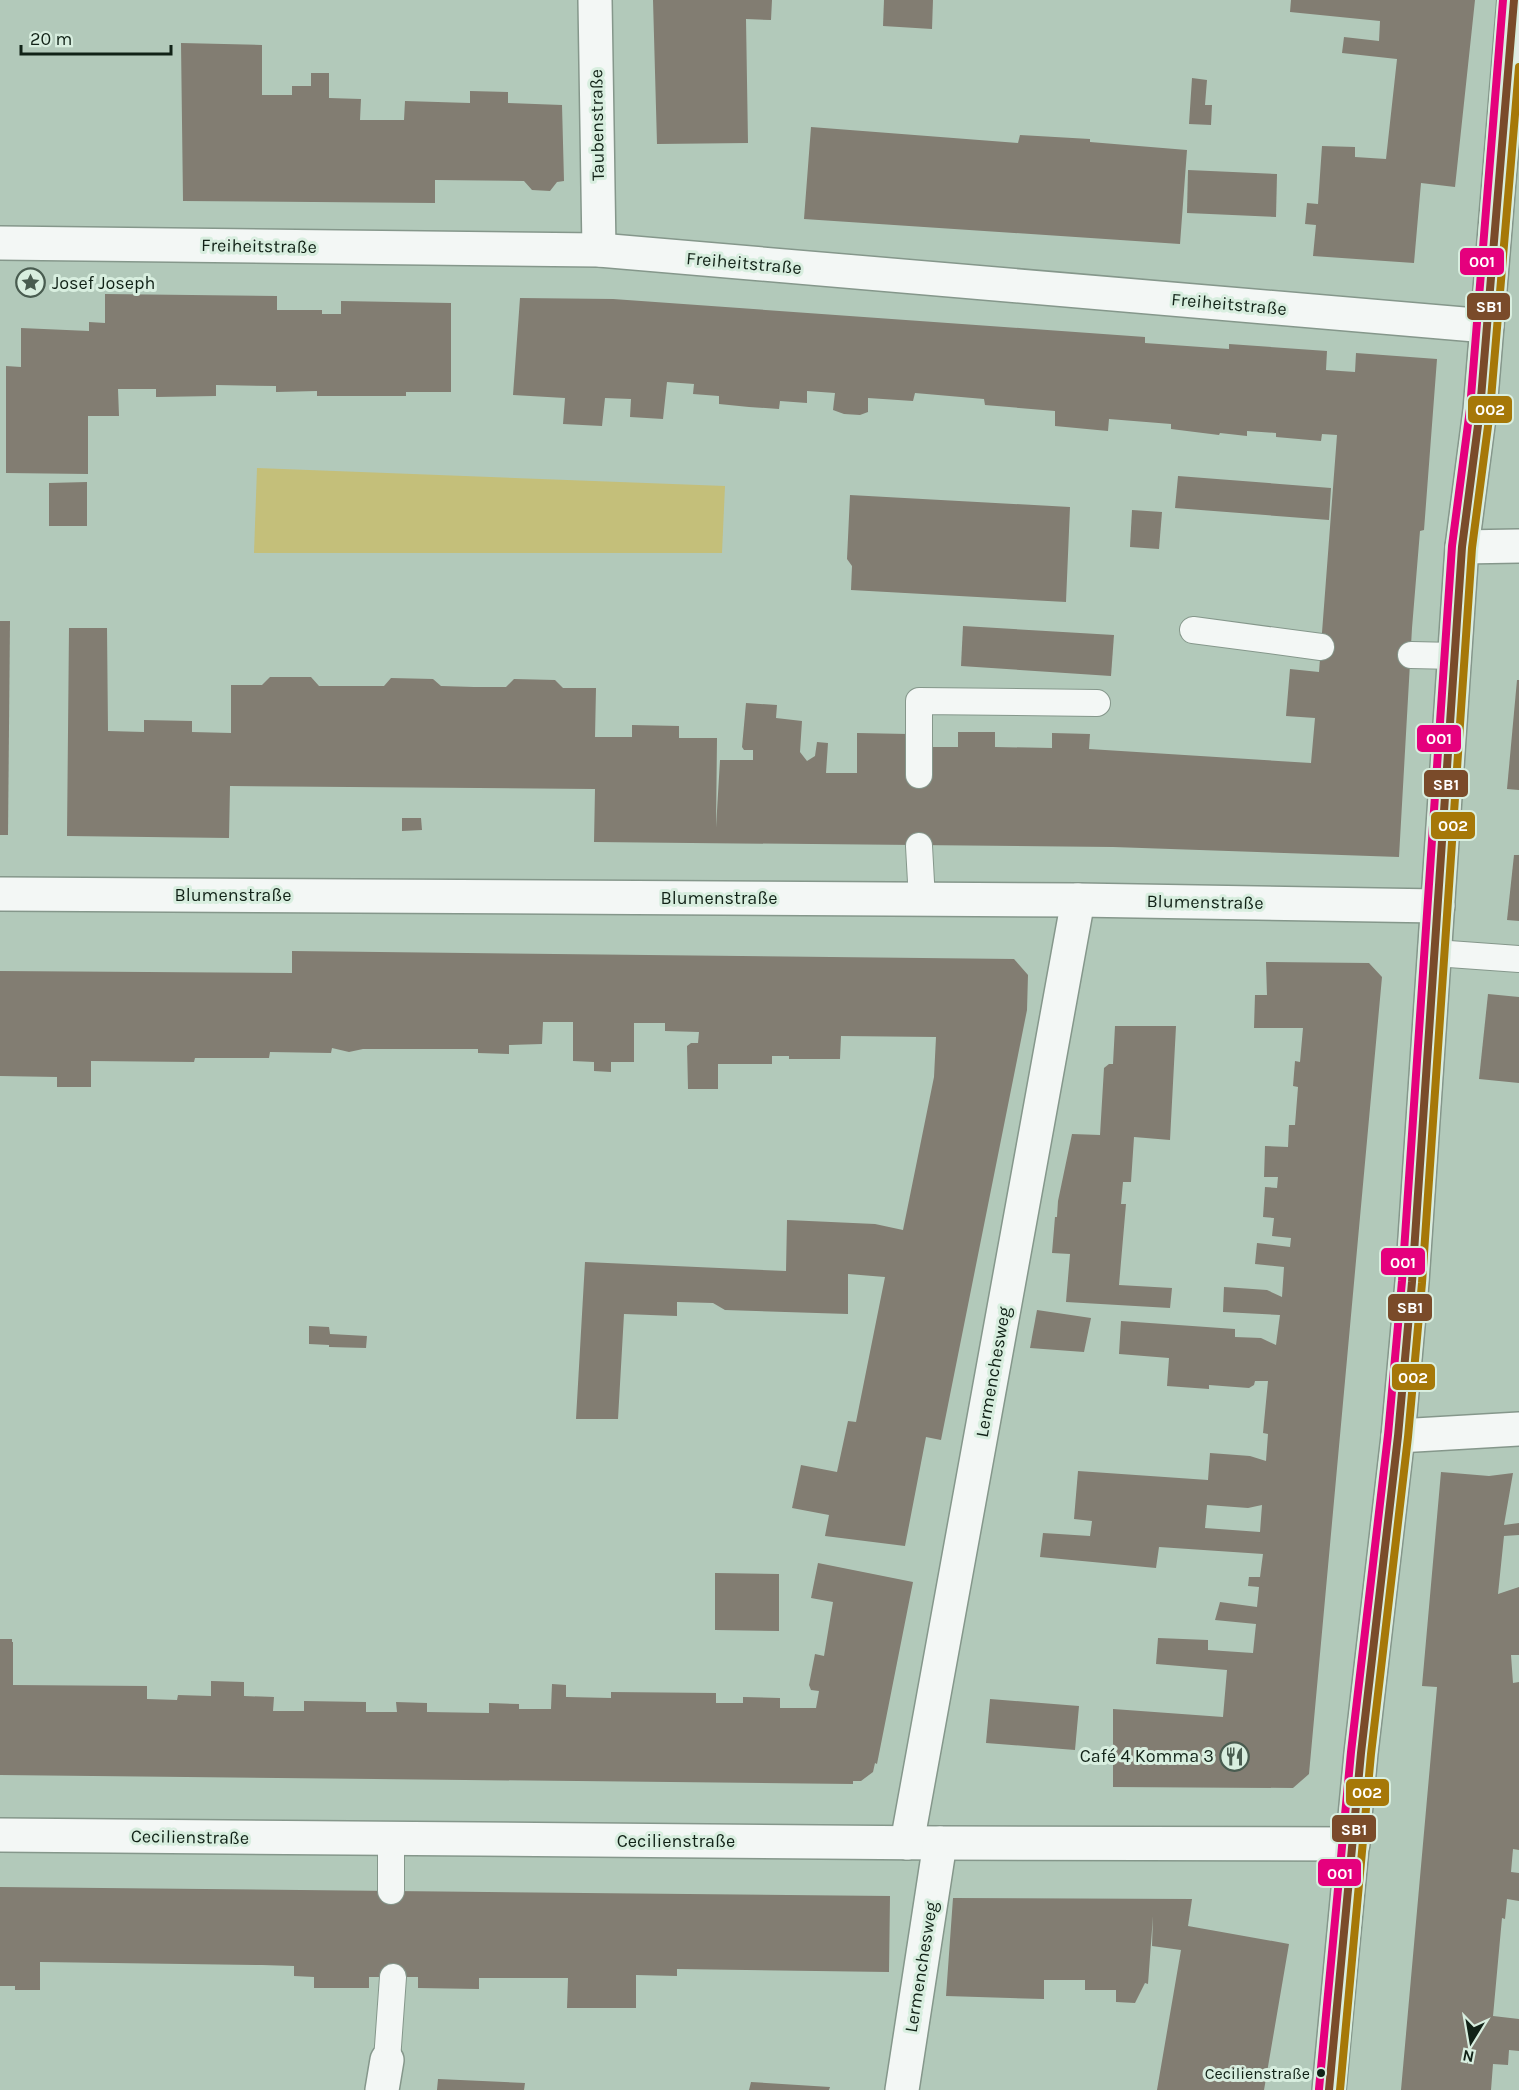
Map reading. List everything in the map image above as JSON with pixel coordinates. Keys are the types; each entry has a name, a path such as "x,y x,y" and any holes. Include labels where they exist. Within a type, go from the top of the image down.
{"main road":[{"path":"1329,2090 1353,1844 1398,1436 1435,953 1462,547 1480,410 1514,0"}],"street":[{"name":"Taubenstraße","path":"595,0 599,250"},
{"name":"Freiheitstraße","path":"0,243 599,250 1487,326"},
{"path":"1462,547 1519,546"},
{"name":"Blumenstraße","path":"0,894 1078,900 1438,906"},
{"name":"Lermenchesweg","path":"907,1843 1078,900"},
{"path":"1398,1436 1519,1429"},
{"name":"Cecilienstraße","path":"0,1835 907,1843 1353,1844"},
{"name":"Lermenchesweg","path":"902,2090 940,1843"}],"lane":[{"path":"1193,630 1321,647"},
{"path":"1411,655 1455,656"},
{"path":"919,775 919,701 1097,703"},
{"path":"919,846 922,900"},
{"path":"1435,953 1519,959"},
{"path":"391,1839 391,1891"},
{"path":"384,2075 393,1977"}],"shaded area":[{"path":"257,468 725,486 722,553 254,553"}],"building":[{"path":"653,0 772,0 771,20 746,19 748,143 657,144"},
{"path":"884,0 933,0 932,29 883,26"},
{"path":"1291,0 1475,0 1455,187 1421,183 1414,263 1313,256 1316,225 1305,224 1307,203 1318,204 1322,146 1355,147 1355,157 1386,159 1397,59 1342,53 1344,37 1379,41 1380,21 1290,12"},
{"path":"181,43 262,45 262,95 292,95 292,86 311,86 311,73 329,73 329,98 361,99 360,120 404,120 405,101 470,103 470,91 508,92 508,103 562,105 564,181 557,182 550,191 532,190 524,181 435,180 435,203 183,201"},
{"path":"1192,78 1207,80 1205,105 1212,105 1211,125 1189,124"},
{"path":"811,127 1018,143 1020,135 1090,139 1090,142 1187,150 1180,244 804,219"},
{"path":"1188,170 1277,174 1276,217 1187,213"},
{"path":"105,294 277,296 277,310 322,310 322,314 341,314 341,301 451,303 451,392 406,392 406,396 317,396 317,391 276,392 276,386 216,385 216,396 156,397 156,389 118,389 119,416 88,416 88,474 6,473 6,366 21,367 21,328 89,331 89,322 105,323"},
{"path":"520,298 613,299 1145,337 1145,343 1229,349 1229,344 1327,351 1326,370 1355,372 1356,353 1437,359 1424,530 1420,531 1412,628 1399,857 1113,847 594,842 595,789 230,786 229,838 67,836 69,628 107,628 108,731 144,732 144,720 192,721 192,732 231,733 231,685 262,685 270,677 311,677 319,686 384,686 391,678 433,679 441,686 474,687 506,687 514,679 555,680 563,688 596,688 595,737 632,737 632,725 679,726 679,738 717,738 716,828 720,760 753,760 753,750 744,750 742,747 746,703 777,705 776,718 802,721 800,752 807,761 815,756 817,742 828,743 826,773 857,773 857,733 908,734 931,747 958,747 958,732 995,732 995,747 1052,748 1052,733 1090,734 1089,749 1311,763 1315,718 1286,716 1290,669 1319,672 1337,435 1322,434 1321,441 1276,437 1276,433 1247,431 1247,436 1220,433 1219,435 1171,429 1171,424 1109,419 1108,431 1055,426 1055,411 985,405 984,399 915,393 913,401 868,398 868,412 860,415 844,414 833,410 835,393 807,391 807,403 780,401 779,409 749,407 719,404 719,396 693,394 694,384 667,382 663,419 630,417 631,399 605,398 602,426 563,424 565,398 513,395"},
{"path":"1178,476 1331,488 1329,520 1175,508"},
{"path":"87,482 87,526 49,526 49,483"},
{"path":"850,495 1070,507 1066,602 851,590 852,566 847,559"},
{"path":"1132,510 1162,512 1159,549 1130,547"},
{"path":"0,621 10,621 8,835 0,835"},
{"path":"963,626 1114,635 1111,676 961,666"},
{"path":"1517,680 1519,680 1519,790 1507,789"},
{"path":"402,818 421,818 422,830 402,831"},
{"path":"1514,855 1519,855 1519,921 1507,920"},
{"path":"292,951 1014,959 1028,975 1027,1010 941,1440 926,1437 905,1546 825,1536 829,1515 792,1508 801,1465 837,1472 848,1421 856,1422 885,1277 848,1274 848,1314 725,1310 713,1303 677,1302 677,1316 624,1314 618,1419 576,1419 585,1262 786,1271 787,1220 875,1224 903,1230 934,1077 936,1037 841,1036 840,1059 789,1059 789,1056 772,1056 772,1064 718,1064 718,1089 688,1089 687,1046 691,1043 698,1043 699,1032 665,1031 665,1023 634,1023 634,1062 611,1062 611,1072 594,1071 594,1062 573,1061 573,1022 543,1022 542,1044 509,1045 509,1054 478,1053 478,1049 363,1049 349,1052 332,1048 331,1053 270,1052 269,1058 195,1058 194,1062 91,1061 91,1087 57,1087 57,1077 0,1076 0,971 292,973"},
{"path":"1266,962 1369,963 1382,977 1309,1774 1293,1788 1113,1787 1113,1709 1223,1717 1227,1670 1156,1664 1158,1638 1208,1640 1208,1650 1253,1653 1256,1624 1215,1620 1220,1602 1257,1607 1259,1587 1248,1586 1249,1577 1260,1577 1263,1554 1159,1547 1156,1568 1040,1557 1043,1533 1090,1536 1092,1521 1074,1519 1078,1471 1208,1480 1210,1453 1250,1456 1266,1461 1268,1434 1263,1433 1268,1381 1255,1381 1254,1385 1249,1388 1209,1385 1209,1389 1167,1386 1169,1358 1119,1354 1121,1321 1235,1329 1235,1337 1261,1338 1276,1345 1280,1315 1223,1312 1224,1287 1267,1290 1282,1297 1284,1267 1255,1264 1257,1243 1290,1247 1291,1238 1272,1236 1274,1218 1263,1217 1265,1187 1277,1188 1278,1177 1264,1177 1265,1146 1288,1147 1289,1125 1295,1125 1298,1087 1293,1086 1295,1061 1300,1062 1303,1028 1254,1028 1255,995 1267,995","holes":["1207,1505 1248,1508 1262,1505 1260,1532 1205,1528"]},
{"path":"1488,994 1519,997 1519,1083 1479,1079"},
{"path":"1115,1026 1176,1026 1170,1140 1134,1137 1131,1182 1123,1182 1121,1204 1126,1204 1119,1285 1172,1288 1170,1308 1066,1302 1070,1254 1052,1253 1055,1217 1057,1217 1058,1201 1072,1134 1100,1135 1104,1068 1113,1064"},
{"path":"1037,1310 1091,1318 1084,1352 1030,1348"},
{"path":"309,1326 329,1327 330,1334 367,1336 366,1348 309,1344"},
{"path":"1441,1472 1489,1476 1513,1473 1504,1525 1519,1523 1519,1535 1504,1536 1498,1594 1519,1587 1519,1655 1511,1655 1513,1683 1519,1682 1519,1850 1513,1849 1511,1872 1519,1873 1519,1901 1507,1899 1505,1919 1502,1918 1493,2016 1519,2019 1519,2051 1509,2050 1508,2065 1493,2064 1491,2090 1401,2090 1437,1687 1422,1686"},
{"path":"818,1563 913,1582 877,1764 875,1763 873,1772 861,1781 853,1781 853,1784 0,1775 0,1639 12,1639 13,1642 13,1685 147,1686 147,1699 177,1700 178,1695 211,1696 211,1681 244,1682 244,1696 274,1697 273,1711 304,1711 304,1701 366,1702 366,1712 397,1712 396,1702 427,1703 427,1712 489,1713 489,1703 519,1704 519,1709 551,1709 552,1684 566,1685 566,1697 611,1698 611,1692 716,1693 716,1703 743,1703 743,1697 780,1698 780,1708 816,1708 819,1691 811,1690 809,1685 815,1654 824,1656 833,1602 811,1598"},
{"path":"715,1573 779,1574 779,1631 715,1630"},
{"path":"990,1699 1079,1706 1075,1750 986,1743"},
{"path":"0,1887 890,1896 889,1972 677,1969 677,1976 636,1975 636,2008 567,2008 568,1978 479,1978 479,1989 418,1988 418,1977 369,1977 369,1988 314,1988 314,1977 294,1976 294,1966 262,1965 40,1962 40,1990 15,1990 15,1986 0,1986"},
{"path":"953,1898 1192,1899 1188,1926 1289,1944 1264,2090 1157,2090 1181,1950 1152,1946 1153,1916 1148,1984 1145,1983 1135,2003 1116,2002 1116,1990 1085,1990 1085,1980 1044,1980 1044,1999 946,1996"},
{"path":"438,2079 525,2083 524,2090 437,2090"},
{"path":"751,2082 830,2087 829,2090 749,2090"}],"transit line":[{"name":"001","path":"1319,2089 1351,1752 1388,1435 1402,1281 1452,546 1470,409 1503,0"},
{"name":"SB1","path":"1329,2090 1361,1753 1398,1436 1412,1282 1462,547 1480,410 1514,0"},
{"name":"002","path":"1340,2090 1371,1754 1408,1437 1422,1283 1472,548 1490,411 1519,67"}],"place":[{"name":"Josef Joseph","path":"31,283"},
{"name":"Café 4 Komma 3","path":"1235,1756"},
{"name":"Cecilienstraße","path":"1321,2073"}]}
